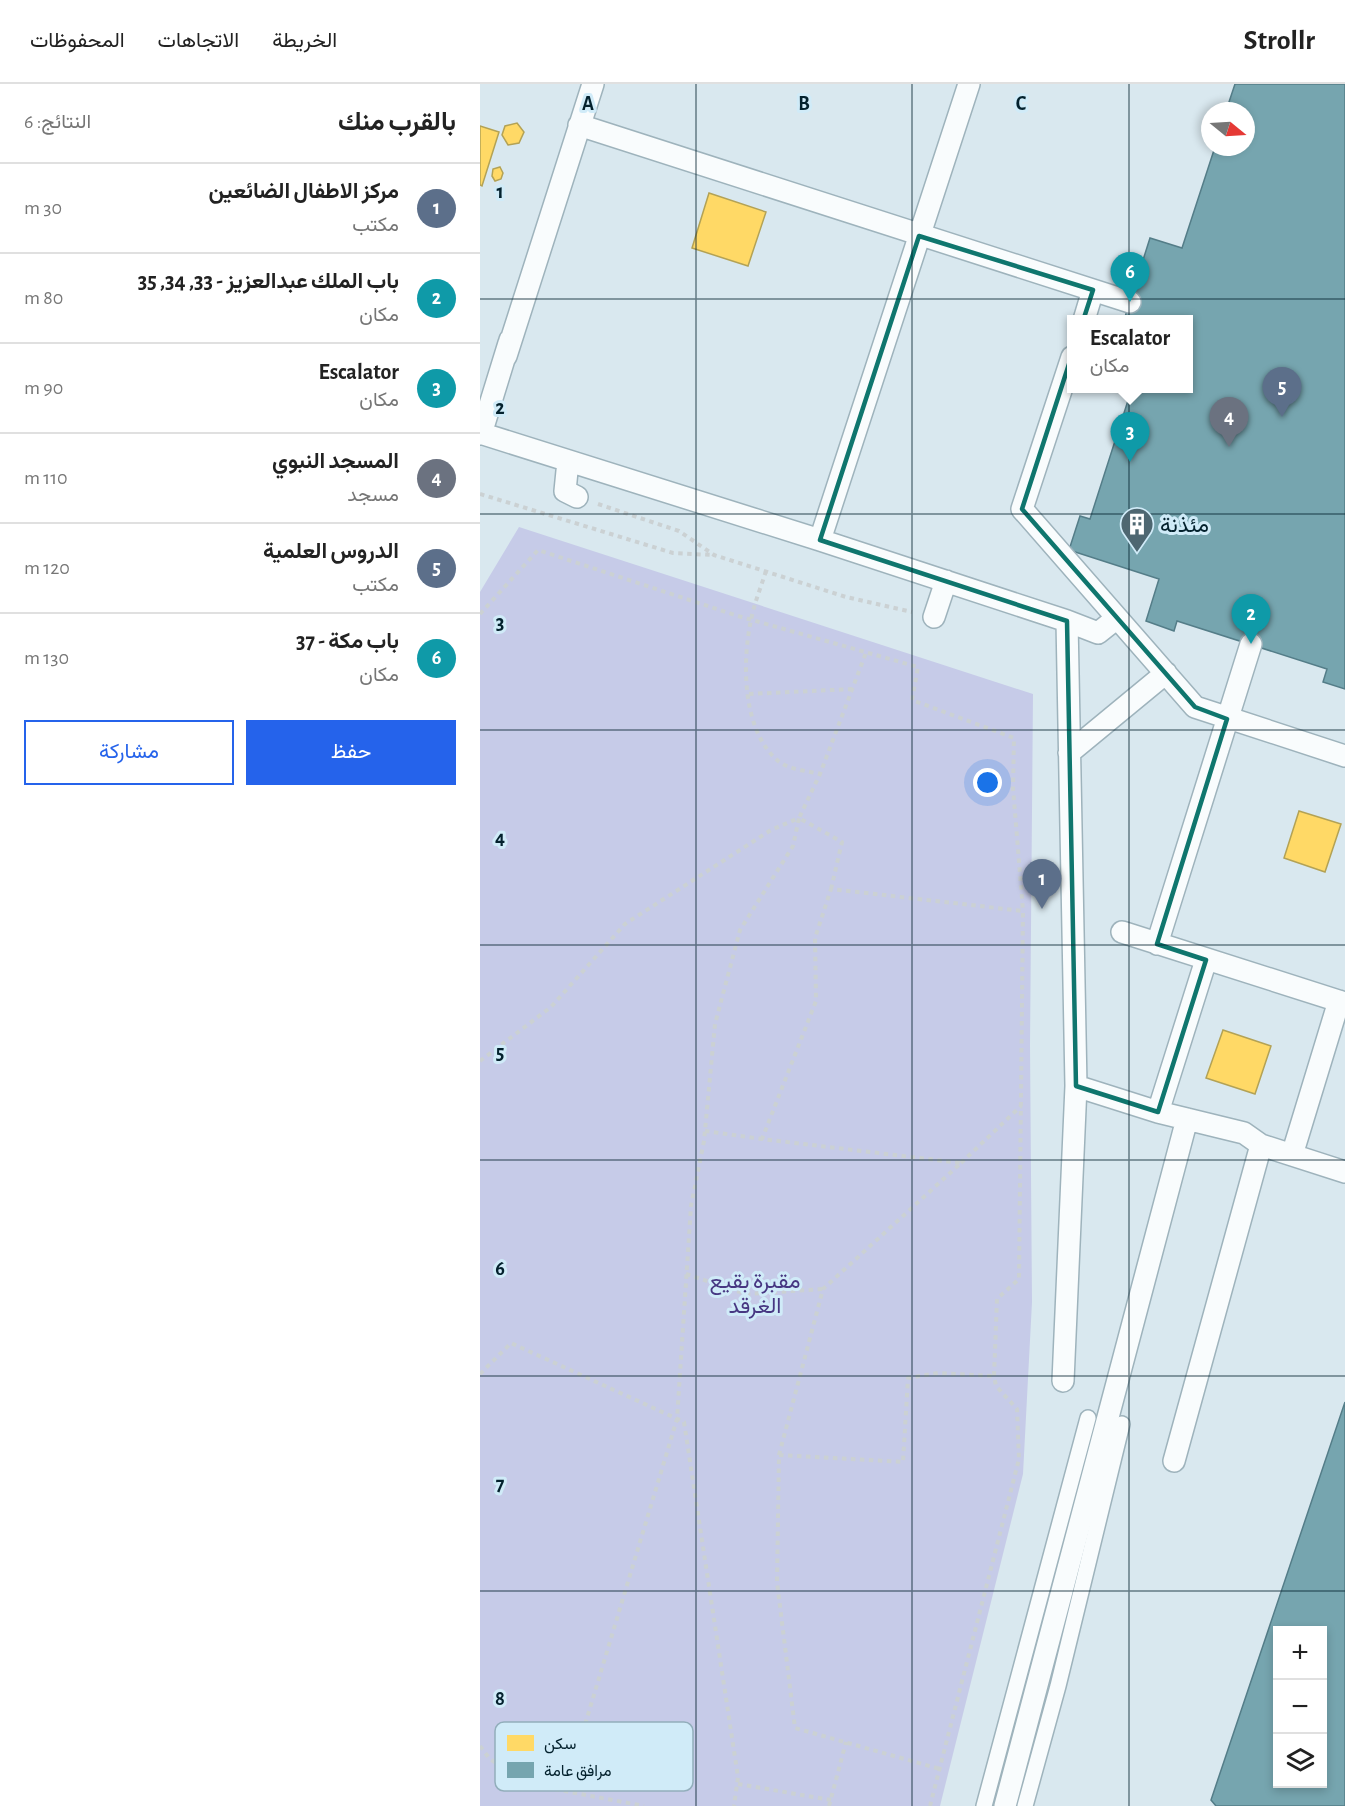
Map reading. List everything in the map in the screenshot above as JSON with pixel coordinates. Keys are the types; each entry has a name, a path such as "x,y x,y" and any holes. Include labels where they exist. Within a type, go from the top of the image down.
{"street":[{"path":"593,84 481,434 820,540 1098,633 1117,618"},
{"path":"820,540 969,84"},
{"path":"579,125 1130,302"},
{"path":"1086,315 1093,291"},
{"path":"1067,369 1022,509 1195,707 1345,756"},
{"path":"568,461 566,491 577,497"},
{"path":"934,617 946,581"},
{"path":"1063,1381 1076,1086 1067,621"},
{"path":"1156,945 1251,644"},
{"path":"1069,753 1166,673"},
{"path":"1122,932 1156,945 1342,1002 1292,1155"},
{"path":"1158,1112 1206,960"},
{"path":"1076,1086 1158,1112 1244,1133 1261,1145 1345,1172"},
{"path":"1005,1806 1187,1119"},
{"path":"1174,1461 1261,1145"}],"lane":[{"path":"984,1806 1088,1418"},
{"path":"1025,1806 1058,1686 1122,1424"}],"path":[{"path":"480,494 673,554 714,555 846,597 934,617"},
{"path":"577,497 679,531 714,555"},
{"path":"480,614 538,550 751,619 867,650 918,667 912,700 1014,738 1013,788 1023,911 1019,1279 997,1299 994,1376 996,1386 1017,1408 1019,1459 930,1806"},
{"path":"766,571 751,619 746,662 749,694 760,739 778,761 820,774"},
{"path":"586,1722 677,1419 691,1206 705,1131 715,1024 740,930 793,846 799,818 820,774 867,650"},
{"path":"749,694 852,689"},
{"path":"762,1139 816,1001 814,938 831,889 843,842 799,818"},
{"path":"480,1061 551,1007 625,924 771,830 799,818"},
{"path":"831,889 1023,911"},
{"path":"940,1769 795,1728 777,1582 779,1455 823,1289 1021,1105"},
{"path":"705,1131 961,1163"},
{"path":"686,1274 746,1294 823,1289"},
{"path":"480,1374 511,1344 684,1422 738,1784 734,1806"},
{"path":"779,1455 903,1462 908,1378 938,1373 994,1376"},
{"path":"829,1806 846,1742"},
{"path":"480,1746 489,1758"},
{"path":"480,1752 495,1763"},
{"path":"738,1784 831,1800"},
{"path":"565,1791 644,1806"}],"highlighted area":[{"path":"919,236 1093,290 1022,509 1195,707 1227,719 1157,944 1206,960 1158,1112 1076,1086 1067,621 820,540"}],"green space":[{"name":"مقبرة بقيع الغرقد","path":"519,527 1033,694 1030,1045 1032,1302 1023,1474 940,1806 480,1806 480,592"}],"building: سكن":[{"path":"517,123 524,132 519,143 508,145 502,135 505,126"},
{"path":"480,126 499,132 482,186 480,185"},
{"path":"500,167 503,173 501,179 495,181 492,176 493,169"},
{"path":"709,193 766,212 748,266 692,248"},
{"path":"1129,416 1158,426 1132,508 1103,499"},
{"name":"مئذنة","path":"1130,536 1153,544 1145,569 1122,561"},
{"path":"1299,811 1341,824 1325,872 1284,858"},
{"path":"1223,1030 1271,1046 1255,1094 1206,1078"}],"building: مرافق عامة":[{"path":"1235,84 1345,84 1345,689 1323,682 1327,669 1177,621 1174,631 1146,621 1159,579 1069,550 1080,516 1090,519 1130,393 1193,393 1193,315 1126,315 1150,238 1182,248 1212,156 1255,156 1255,102 1229,102"},
{"path":"1345,1402 1345,1806 1216,1806 1211,1800"}],"place":[{"name":"باب مكة - 37","path":"1130,302"},
{"name":"الدروس العلمية","path":"1282,417"},
{"name":"المسجد النبوي","path":"1229,447"},
{"name":"Escalator","path":"1130,462"},
{"name":"مئذنة","path":"1137,553"},
{"name":"باب الملك عبدالعزيز - 33, 34, 35","path":"1251,644"},
{"name":"مركز الاطفال الضائعين","path":"1042,909"}]}
